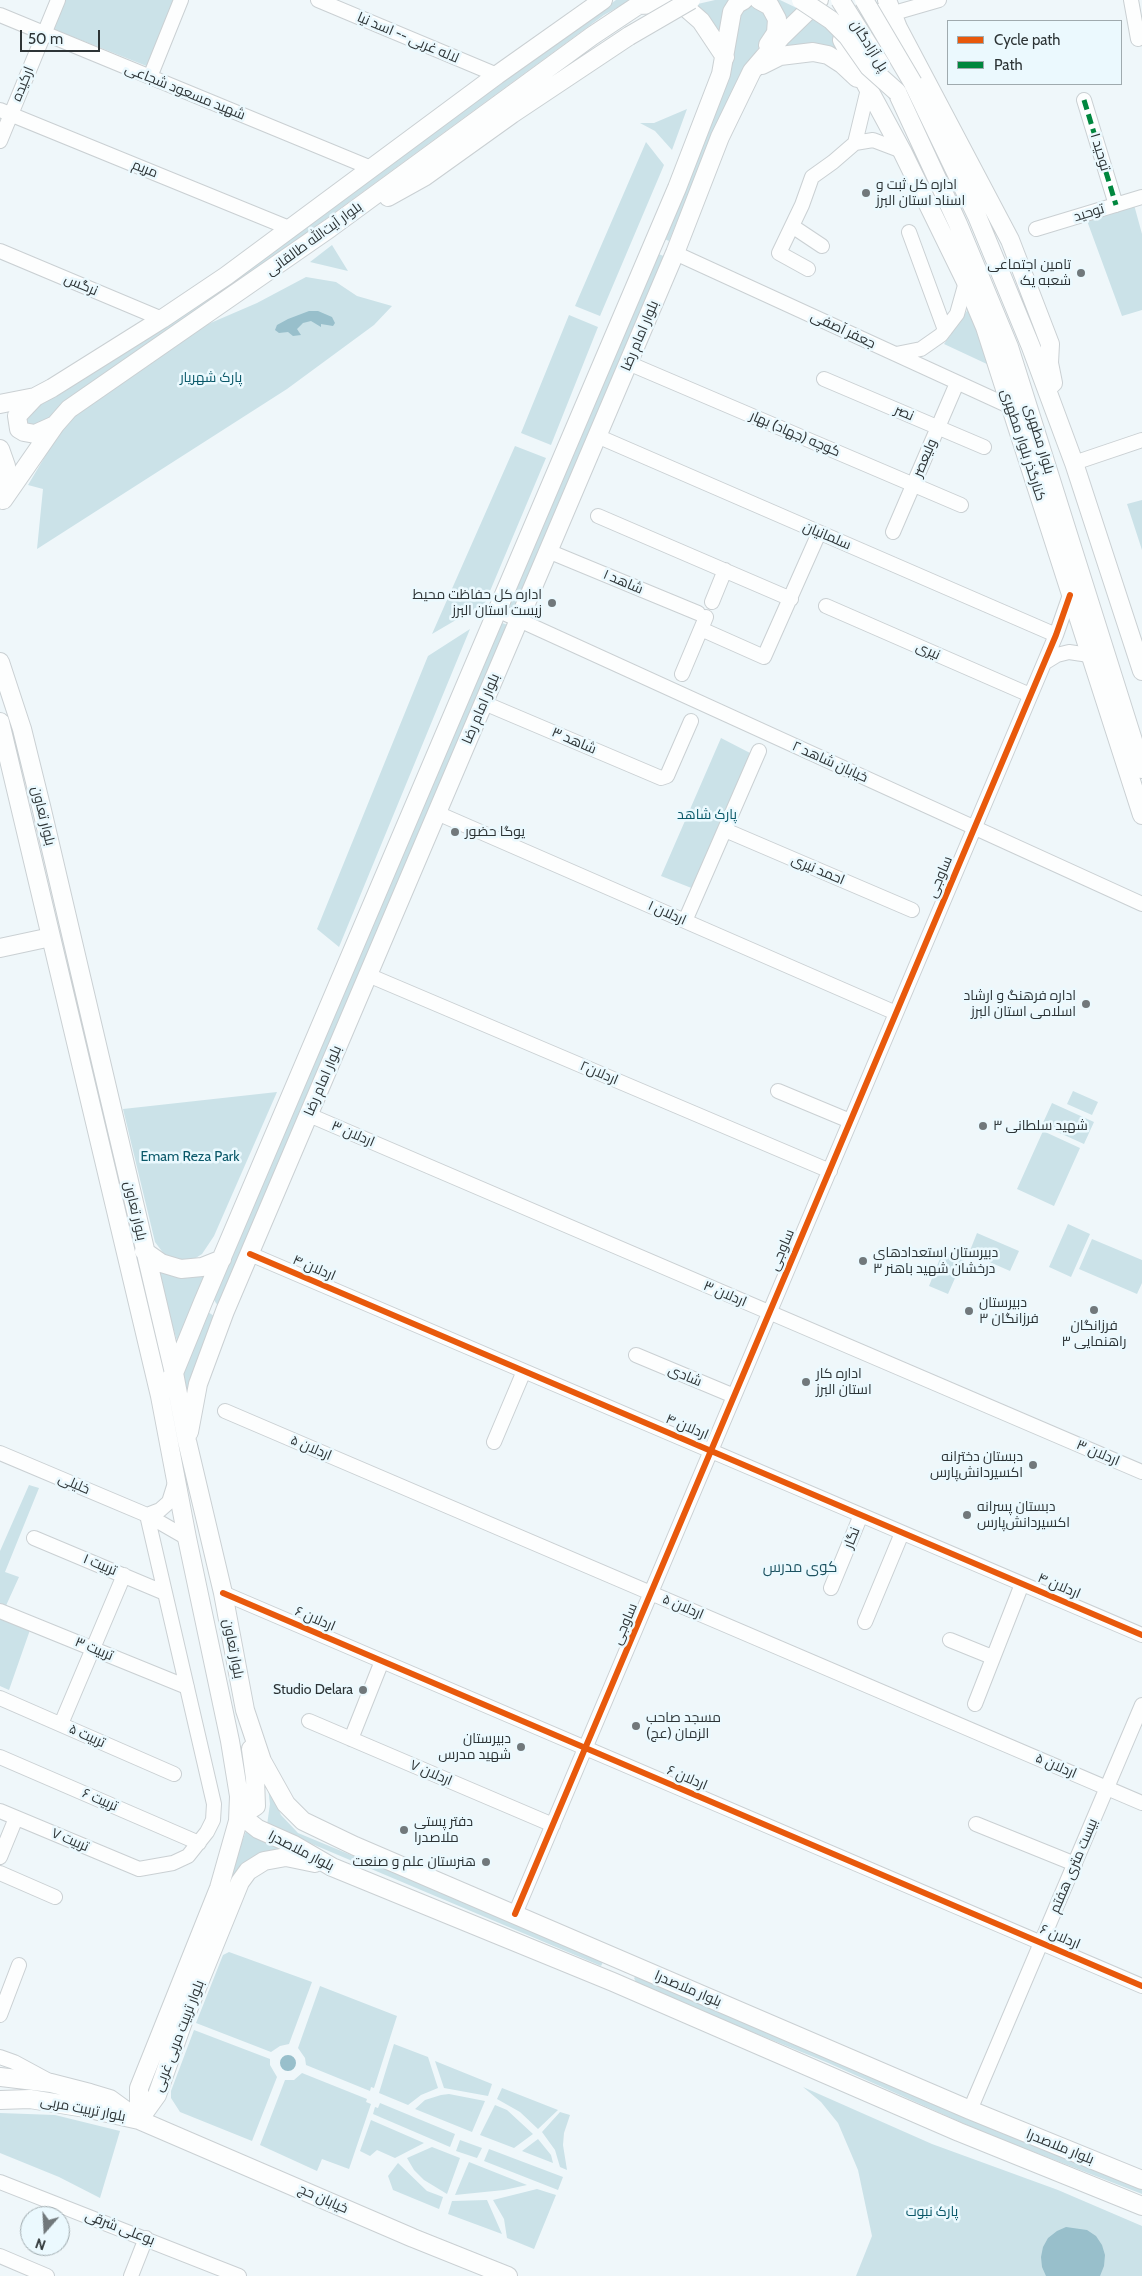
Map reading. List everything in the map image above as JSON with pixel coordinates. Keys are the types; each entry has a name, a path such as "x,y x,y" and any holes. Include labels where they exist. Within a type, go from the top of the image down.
{"main road":[{"name":"بلوار آیت‌الله طالقانی","path":"0,404 34,397 52,388 162,319 226,276 497,75 603,0"},
{"path":"330,228 424,177 512,114 629,36 691,0"},
{"name":"بلوار امام رضا","path":"160,1396 174,1373 677,188 714,96 725,57 732,12 737,4 744,0"},
{"path":"752,71 777,28 775,14 770,6 759,0"},
{"path":"801,0 831,20 848,37 869,66 897,92"},
{"name":"بلوار امام رضا","path":"187,1441 198,1384 225,1311 675,253 720,137 752,71 782,36 819,0"},
{"name":"پل آزادگان","path":"840,0 897,92"},
{"name":"پل آزادگان","path":"864,0 913,83"},
{"name":"بلوار آیت‌الله طالقانی","path":"2,503 55,424 69,409 330,228 592,36 642,3"},
{"path":"642,3 685,7 701,21 725,57"},
{"path":"894,5 898,28 1010,240 1050,344 1049,363 1060,426"},
{"path":"868,89 861,71 846,50 842,40 847,25 856,17 868,13 881,13 898,28"},
{"path":"752,71 780,56 813,52 828,55 842,64 868,89"},
{"name":"بلوار مطهری","path":"913,83 977,216 1060,426 1074,462 1142,670"},
{"name":"کنارگذر بلوار مطهری","path":"868,89 902,151 966,282 985,328 1142,815"},
{"name":"بلوار مطهری","path":"897,92 958,224 1009,347 1142,769"},
{"path":"34,397 17,416 19,429 35,434 55,424"},
{"path":"0,449 6,466 7,483 2,503"},
{"name":"بلوار تعاون","path":"0,662 26,748 72,935 144,1251 174,1373 187,1441 223,1593 245,1710 262,1761"},
{"name":"بلوار تعاون","path":"0,722 160,1396 187,1538 230,1741 239,1796 239,1814"},
{"path":"0,948 51,937"},
{"path":"104,1163 123,1159"},
{"path":"144,1251 161,1263 181,1269 202,1267 222,1259"},
{"path":"203,1302 214,1313 225,1311"},
{"path":"239,1796 244,1806 253,1808 256,1806 255,1778 245,1710"},
{"name":"بلوار ملاصدرا","path":"262,1761 286,1804 303,1821 355,1846 970,2110 1142,2180"},
{"name":"بلوار ملاصدرا","path":"239,1814 258,1829 294,1845 332,1867 613,1982 959,2132 1142,2206"},
{"name":"بلوار تربیت مربی غربی","path":"139,2120 139,2088 219,1888 231,1851 239,1814"},
{"name":"بلوار تربیت مربی غربی","path":"139,2120 157,2094 183,2022 232,1899 248,1871 264,1861 286,1857 332,1867"},
{"path":"613,1982 622,1961"},
{"name":"بلوار تربیت مربی","path":"0,2077 51,2083 110,2099 139,2120"},
{"path":"110,2099 124,2096 139,2088"},
{"name":"بلوار تربیت مربی","path":"0,2100 30,2099 46,2101 139,2120"},
{"name":"خیابان حج","path":"139,2120 412,2238 508,2276"}],"street":[{"name":"ارکیده","path":"0,141 5,113 44,34 58,0"},
{"path":"150,77 182,0"},
{"name":"لاله غربی -- اسد نیا","path":"318,0 497,75"},
{"path":"894,5 939,0"},
{"path":"1131,0 1138,39"},
{"name":"شهید مسعود شجاعی","path":"0,15 371,168"},
{"path":"854,143 868,89"},
{"name":"توحید ۱","path":"1084,100 1116,205"},
{"name":"مریم","path":"5,113 289,228"},
{"path":"808,269 779,253 812,176 833,162 854,143 873,140 902,151"},
{"name":"توحید","path":"1036,229 1116,205 1141,201"},
{"path":"792,226 822,246"},
{"path":"909,232 945,330"},
{"name":"نرگس","path":"0,251 162,319"},
{"name":"جعفر آصفی","path":"675,253 1011,408"},
{"path":"896,354 909,353 926,347 945,330 960,308 966,282"},
{"name":"کوچه (جهاد) بهار","path":"628,363 961,505"},
{"name":"نصر","path":"824,379 984,447"},
{"name":"ولیعصر","path":"893,532 958,383"},
{"name":"سلمانیان","path":"597,436 1056,635"},
{"path":"1074,462 1142,440"},
{"path":"598,516 791,599 820,533"},
{"name":"شاهد ۱","path":"548,551 702,620 764,657 791,599"},
{"path":"712,602 726,570"},
{"name":"ساوجی","path":"515,1914 1056,635 1070,595"},
{"name":"نیری","path":"826,606 1030,696"},
{"name":"خیابان شاهد ۲","path":"497,610 1142,904"},
{"path":"682,674 702,620"},
{"path":"1044,663 1057,655 1069,652 1089,655"},
{"name":"شاهد ۳","path":"484,703 661,778 665,778 691,721"},
{"path":"685,921 759,751"},
{"name":"اردلان ۱","path":"437,813 896,1013"},
{"name":"احمد نیری","path":"725,830 912,910"},
{"name":"اردلان۲","path":"368,975 830,1171"},
{"path":"778,1091 850,1121"},
{"name":"اردلان ۳","path":"309,1115 1142,1472"},
{"name":"اردلان ۴","path":"250,1254 1142,1635"},
{"name":"شادی","path":"636,1355 734,1396"},
{"path":"494,1442 524,1371"},
{"name":"اردلان ۵","path":"225,1411 1142,1803"},
{"name":"خلیلی","path":"0,1453 147,1515 187,1538"},
{"path":"176,1483 170,1502 160,1510 147,1515 214,1804 213,1820 199,1843"},
{"name":"نگار","path":"831,1588 861,1515"},
{"path":"864,1622 902,1532"},
{"name":"تربیت ۱","path":"34,1538 165,1593"},
{"path":"60,1724 124,1575"},
{"path":"975,1704 1022,1584"},
{"name":"اردلان ۶","path":"223,1593 1142,1986"},
{"name":"تربیت ۳","path":"0,1611 187,1687"},
{"path":"950,1640 992,1657"},
{"path":"350,1739 382,1661"},
{"name":"تربیت ۵","path":"0,1698 174,1774"},
{"name":"بیست متری هفتم","path":"970,2110 1142,1705"},
{"name":"اردلان ۷","path":"309,1721 553,1825"},
{"name":"تربیت ۶","path":"0,1757 199,1843"},
{"name":"تربیت ۷","path":"0,1811 139,1869 173,1863 188,1856 199,1843"},
{"path":"0,1857 16,1818"},
{"path":"976,1824 1075,1864"},
{"path":"0,1873 55,1897"},
{"path":"0,2015 19,1965"},
{"path":"0,2057 14,2062 51,2083"},
{"name":"بوعلی شرقی","path":"0,2182 239,2276"},
{"path":"131,2276 146,2238"},
{"path":"2,2261 47,2276"}],"green space":[{"path":"64,0 176,0 149,67 53,29"},
{"path":"616,0 631,0 604,15 42,427 27,428 26,411 31,407 57,396 182,316"},
{"path":"715,0 733,0 720,44 689,6"},
{"path":"769,0 780,0 801,10 780,31"},
{"path":"754,2 771,18 766,36 740,77 727,102 669,241 662,238 735,15"},
{"path":"813,13 825,23 858,74 844,59 771,55"},
{"path":"687,109 672,150 655,131 640,123 654,123"},
{"path":"646,142 664,165 600,316 575,306"},
{"path":"1133,201 1142,234 1142,310 1122,316 1086,218"},
{"path":"332,245 348,271 310,262"},
{"path":"656,253 666,257 515,611 507,607"},
{"name":"پارک شهریار","path":"306,277 336,282 357,296 392,306 374,325 287,389 37,549 43,489 28,485 69,416 185,334 257,303"},
{"path":"969,308 989,365 944,344"},
{"path":"569,315 598,327 551,445 521,433"},
{"path":"515,446 546,458 485,603 432,634"},
{"path":"1142,500 1142,550 1127,504"},
{"path":"499,622 508,625 218,1306 214,1300 218,1289"},
{"path":"470,629 339,947 317,929 428,656"},
{"name":"پارک شاهد","path":"721,738 752,754 694,889 661,876"},
{"path":"1073,1091 1098,1102 1092,1115 1067,1104"},
{"name":"Emam Reza Park","path":"277,1092 214,1236 202,1254 194,1259 180,1260 164,1254 155,1242 123,1109"},
{"path":"1052,1103 1094,1122 1084,1144 1042,1125"},
{"path":"1043,1131 1080,1148 1054,1206 1017,1189"},
{"path":"1068,1224 1090,1234 1071,1277 1049,1267"},
{"path":"977,1233 1019,1251 1010,1271 969,1253"},
{"path":"1092,1239 1142,1260 1142,1283 1137,1294 1079,1269"},
{"path":"943,1251 963,1260 948,1294 929,1286"},
{"path":"155,1268 206,1273 178,1344"},
{"path":"205,1310 214,1316 187,1432 178,1373"},
{"path":"29,1485 39,1488 5,1572 19,1577 4,1610 0,1608 0,1551"},
{"path":"0,1617 30,1630 9,1690 0,1686"},
{"path":"268,1787 281,1815 298,1833 604,1960 601,1966 267,1825 270,1804"},
{"path":"246,1831 290,1848 241,1868 231,1880 216,1916 214,1916"},
{"path":"229,1952 312,1982 289,2044 280,2046 271,2052 196,2023 223,1955"},
{"path":"636,1976 988,2127 1142,2187 1142,2194 985,2133 826,2062 703,2012 636,1982 634,1978"},
{"path":"320,1986 397,2016 374,2088 371,2087 370,2091 306,2065 305,2058 298,2048"},
{"path":"194,2030 270,2059 270,2065 277,2077 252,2141 180,2112 171,2098 171,2091"},
{"path":"394,2044 428,2057 438,2088 421,2095 408,2105 379,2093"},
{"path":"435,2061 492,2084 488,2096 444,2088"},
{"path":"302,2073 367,2099 366,2102 371,2104 349,2169 322,2159 317,2171 260,2145 285,2080 294,2080"},
{"name":"پارک نبوت","path":"803,2087 932,2144 1058,2190 1142,2226 1142,2276 856,2276 872,2236 858,2170 838,2123 821,2102"},
{"path":"502,2088 558,2110 538,2129 520,2112 497,2099"},
{"path":"449,2094 485,2101 472,2132 415,2109 425,2100"},
{"path":"380,2103 455,2134 450,2147 373,2114 375,2107 378,2108"},
{"path":"495,2105 507,2110 533,2134 514,2148 480,2135"},
{"path":"560,2112 570,2115 564,2133 563,2145 567,2170 560,2167 555,2150 542,2132"},
{"path":"0,2113 55,2115 120,2131 100,2198 59,2177 0,2153"},
{"path":"371,2120 424,2143 395,2158 377,2150 370,2156 360,2151"},
{"path":"538,2139 551,2155 553,2163 522,2151"},
{"path":"460,2140 482,2148 477,2158 456,2151"},
{"path":"432,2147 460,2158 447,2194 424,2180 414,2170 407,2158"},
{"path":"489,2149 563,2177 558,2190 484,2161"},
{"path":"469,2162 527,2185 504,2190 455,2195"},
{"path":"398,2163 427,2191 443,2197 439,2209 393,2190 388,2176"},
{"path":"537,2189 556,2195 534,2249 507,2238 504,2219 493,2200"},
{"path":"487,2200 502,2234 448,2214 452,2201"}],"water":[{"path":"309,311 318,311 332,317 335,323 333,326 321,324 321,327 311,321 303,323 297,329 301,335 293,336 288,332 279,333 275,330 277,325"},
{"path":"288,2055 294,2057 296,2063 294,2069 288,2071 282,2069 280,2063 282,2057"},
{"path":"1066,2227 1087,2230 1096,2236 1102,2245 1105,2255 1104,2266 1100,2276 1046,2276 1042,2267 1043,2247 1048,2238"}],"marked path":[{"path":"1084,100 1116,205"}],"cycle path":[{"path":"515,1914 1056,635 1070,595"},
{"path":"250,1254 1142,1635"},
{"path":"223,1593 1142,1986"}],"place":[{"name":"اداره کل ثبت و اسناد استان البرز","path":"866,193"},
{"name":"تامین اجتماعی شعبه یک","path":"1081,273"},
{"name":"اداره کل حفاظت محیط زیست استان البرز","path":"552,603"},
{"name":"یوگا حضور","path":"455,832"},
{"name":"اداره فرهنگ و ارشاد اسلامی استان البرز","path":"1086,1004"},
{"name":"شهید سلطانی ۳","path":"983,1126"},
{"name":"دبیرستان استعدادهای درخشان شهید باهنر ۳","path":"863,1261"},
{"name":"فرزانگان ۳ راهنمایی","path":"1094,1310"},
{"name":"دبیرستان فرزانگان ۳","path":"969,1311"},
{"name":"اداره کار استان البرز","path":"806,1382"},
{"name":"دبستان دخترانه اکسیردانش‌پارس","path":"1033,1465"},
{"name":"دبستان پسرانه اکسیر‌دانش‌پارس","path":"967,1515"},
{"name":"Studio Delara","path":"363,1690"},
{"name":"مسجد صاحب الزمان (عج)","path":"636,1726"},
{"name":"دبیرستان شهید مدرس","path":"521,1747"},
{"name":"دفتر پستی ملاصدرا","path":"404,1830"},
{"name":"هنرستان علم و صنعت","path":"486,1862"}],"district":[{"name":"کوی مدرس","path":"800,1568"}]}
